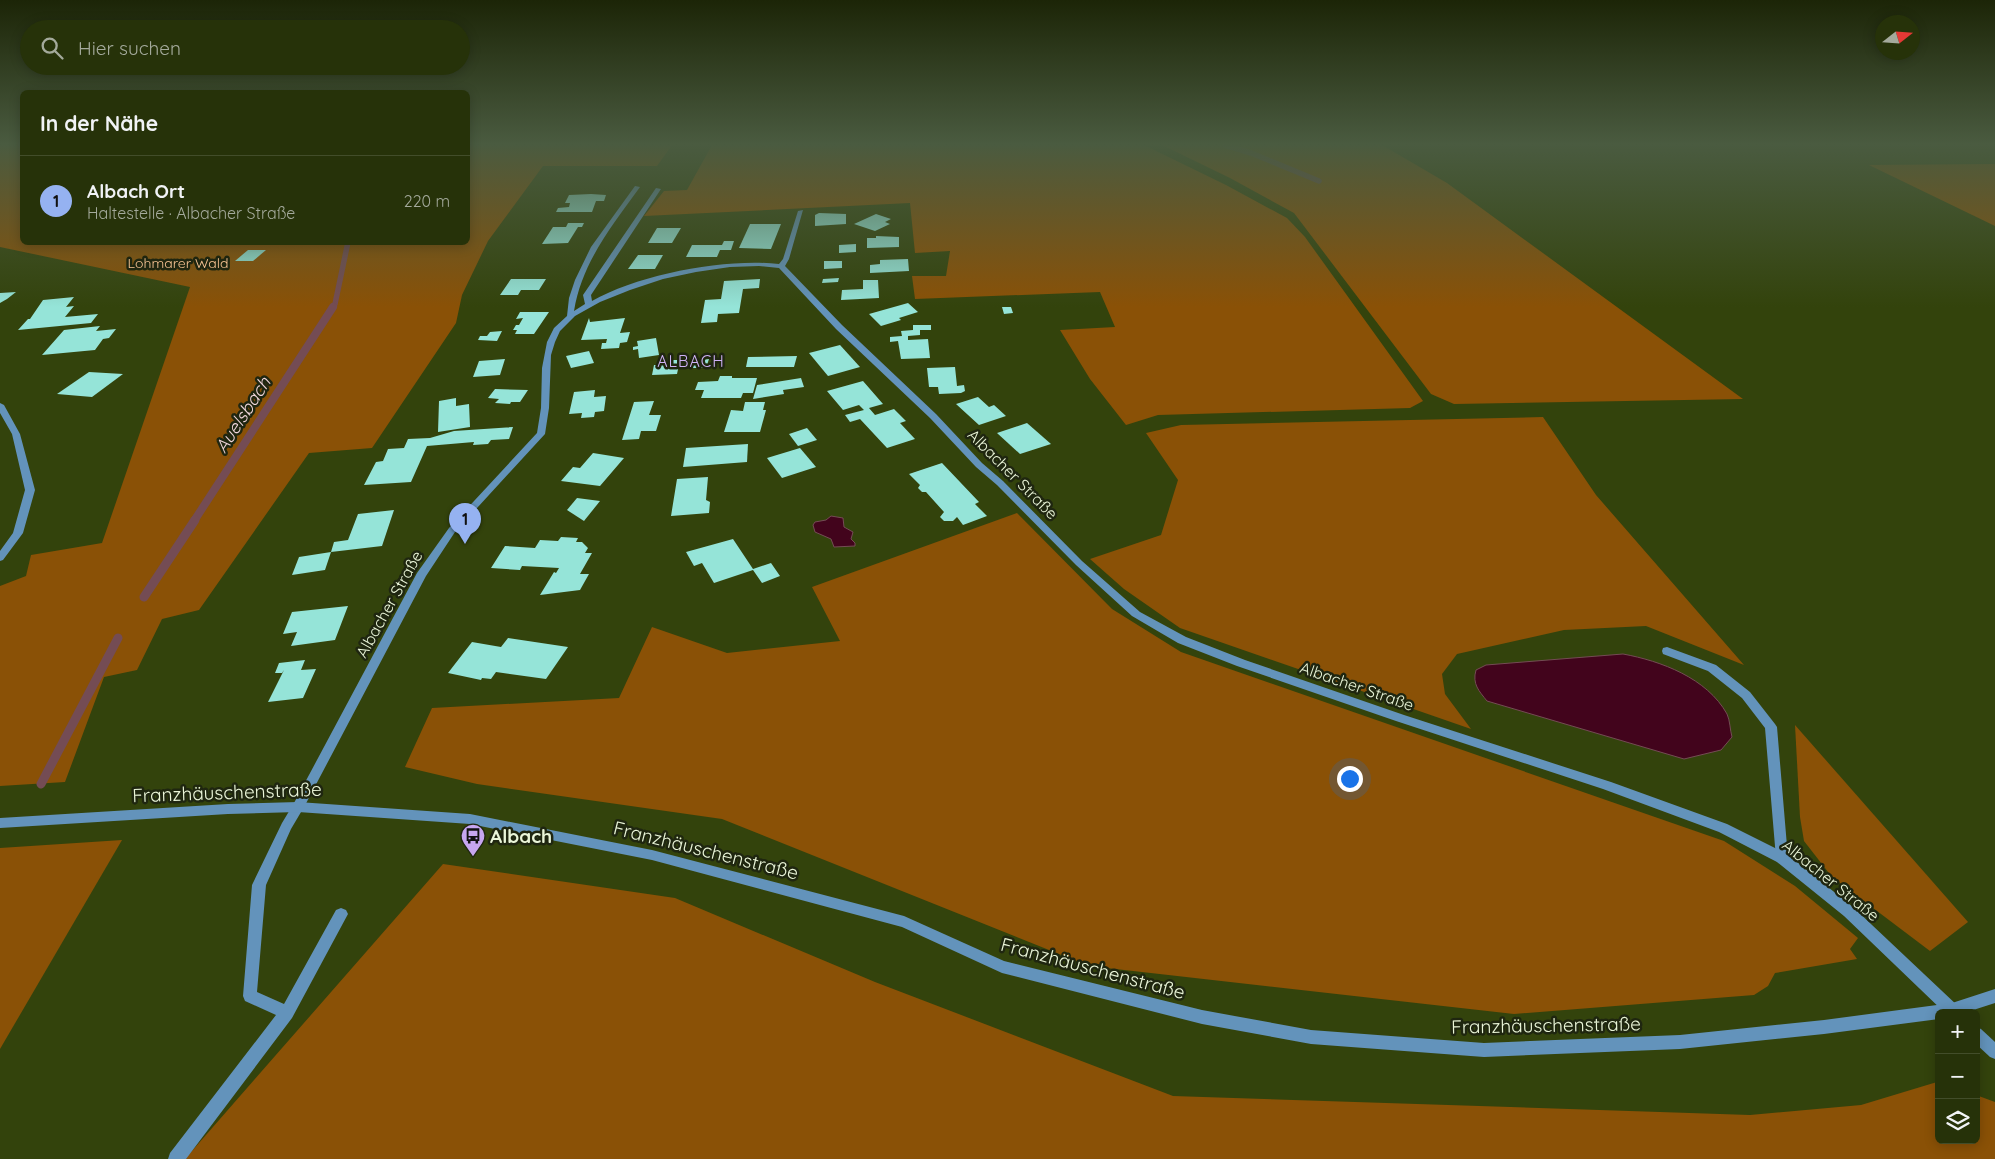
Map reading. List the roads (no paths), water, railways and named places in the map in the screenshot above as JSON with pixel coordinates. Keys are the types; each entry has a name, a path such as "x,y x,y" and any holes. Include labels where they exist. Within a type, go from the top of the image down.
{"street":[{"path":"570,316 571,297 596,242 628,199"},
{"path":"589,305 587,295 651,199"},
{"path":"781,266 786,259 801,211"},
{"name":"Albacher Straße","path":"287,1013 250,996 259,885 286,827 421,575 452,530 541,434 546,421 545,363 557,330 570,316 589,305 634,285 664,276 744,263 770,263 781,266 839,328 933,416 979,465 1000,483 1079,564 1136,614 1182,640 1241,663 1607,786 1723,828 1782,858 1849,912 1950,1009"},
{"path":"0,405 16,434 30,490 18,533 0,558"},
{"path":"1667,651 1712,668 1746,695 1771,727 1782,858"},
{"name":"Franzhäuschenstraße","path":"0,823 228,808 298,807 470,819 652,855 904,922 1002,967 1202,1017 1311,1037 1484,1050 1651,1043 1824,1028 1935,1014"},
{"path":"176,1159 287,1013 341,914"},
{"name":"Franzhäuschenstraße","path":"1961,1009 1995,996"},
{"path":"1980,1038 1995,1052"}],"waterway":[{"name":"Auelsbach","path":"332,308 335,304 347,245"},
{"name":"Auelsbach","path":"194,521 333,307"},
{"name":"Auelsbach","path":"144,597 195,520"},
{"name":"Auelsbach","path":"41,784 118,638"}],"place":[{"name":"Albach Ort","path":"465,544"},
{"name":"Albach","path":"473,857"}],"district":[{"name":"ALBACH","path":"691,361"}],"park label":[{"name":"Lohmarer Wald","path":"178,263"}]}
